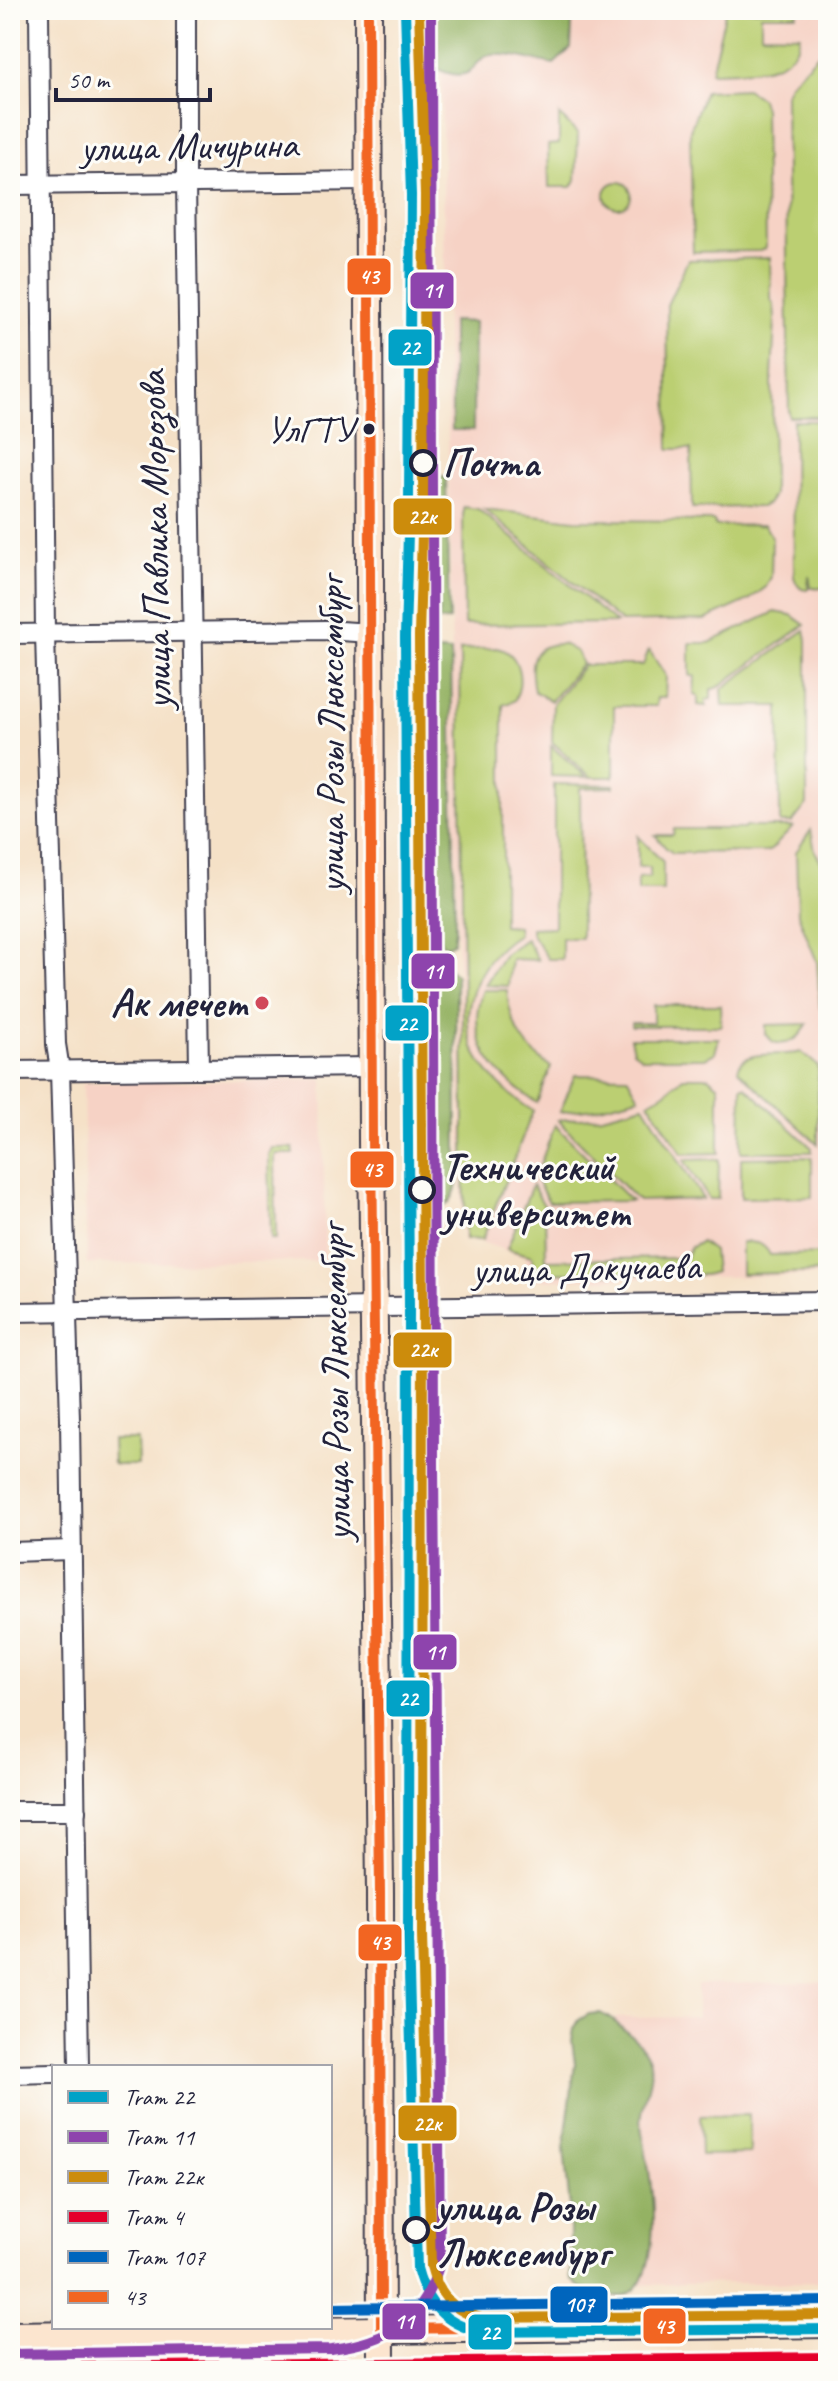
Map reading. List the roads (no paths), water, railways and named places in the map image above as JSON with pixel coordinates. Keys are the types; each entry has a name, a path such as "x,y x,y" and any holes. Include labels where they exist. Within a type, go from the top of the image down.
{"main road":[{"name":"улица Розы Люксембург","path":"368,10 381,2371"},
{"path":"10,2335 88,2331 828,2324"}],"street":[{"path":"39,10 45,634 56,1044 60,1070 68,1312 79,2065"},
{"name":"улица Павлика Морозова","path":"186,10 199,1069"},
{"name":"улица Мичурина","path":"10,185 369,181"},
{"path":"10,634 326,630 370,633"},
{"path":"10,1071 372,1067"},
{"name":"улица Докучаева","path":"10,1312 828,1301"},
{"path":"10,1552 71,1550"},
{"path":"10,1811 76,1811"},
{"path":"10,2074 52,2073"},
{"path":"88,2331 94,2371"}],"tram line":[{"name":"22","path":"405,10 411,195 405,636 409,1306 408,1935 417,2268 426,2292 438,2310 456,2324 480,2332 828,2329"},
{"name":"22к","path":"419,10 425,195 419,636 423,1306 422,1935 431,2266 448,2300 462,2311 481,2318 828,2315"},
{"name":"11","path":"10,2354 331,2349 352,2346 370,2341 401,2325 424,2300 440,2263 434,1464 431,10"},
{"name":"107","path":"332,2308 828,2301"},
{"name":"4","path":"10,2368 828,2357"}],"place":[{"name":"УлГТУ","path":"369,429"},
{"name":"Почта","path":"423,463"},
{"name":"Ак мечет","path":"262,1003"},
{"name":"Технический университет","path":"422,1190"},
{"name":"улица Розы Люксембург","path":"416,2230"}]}
